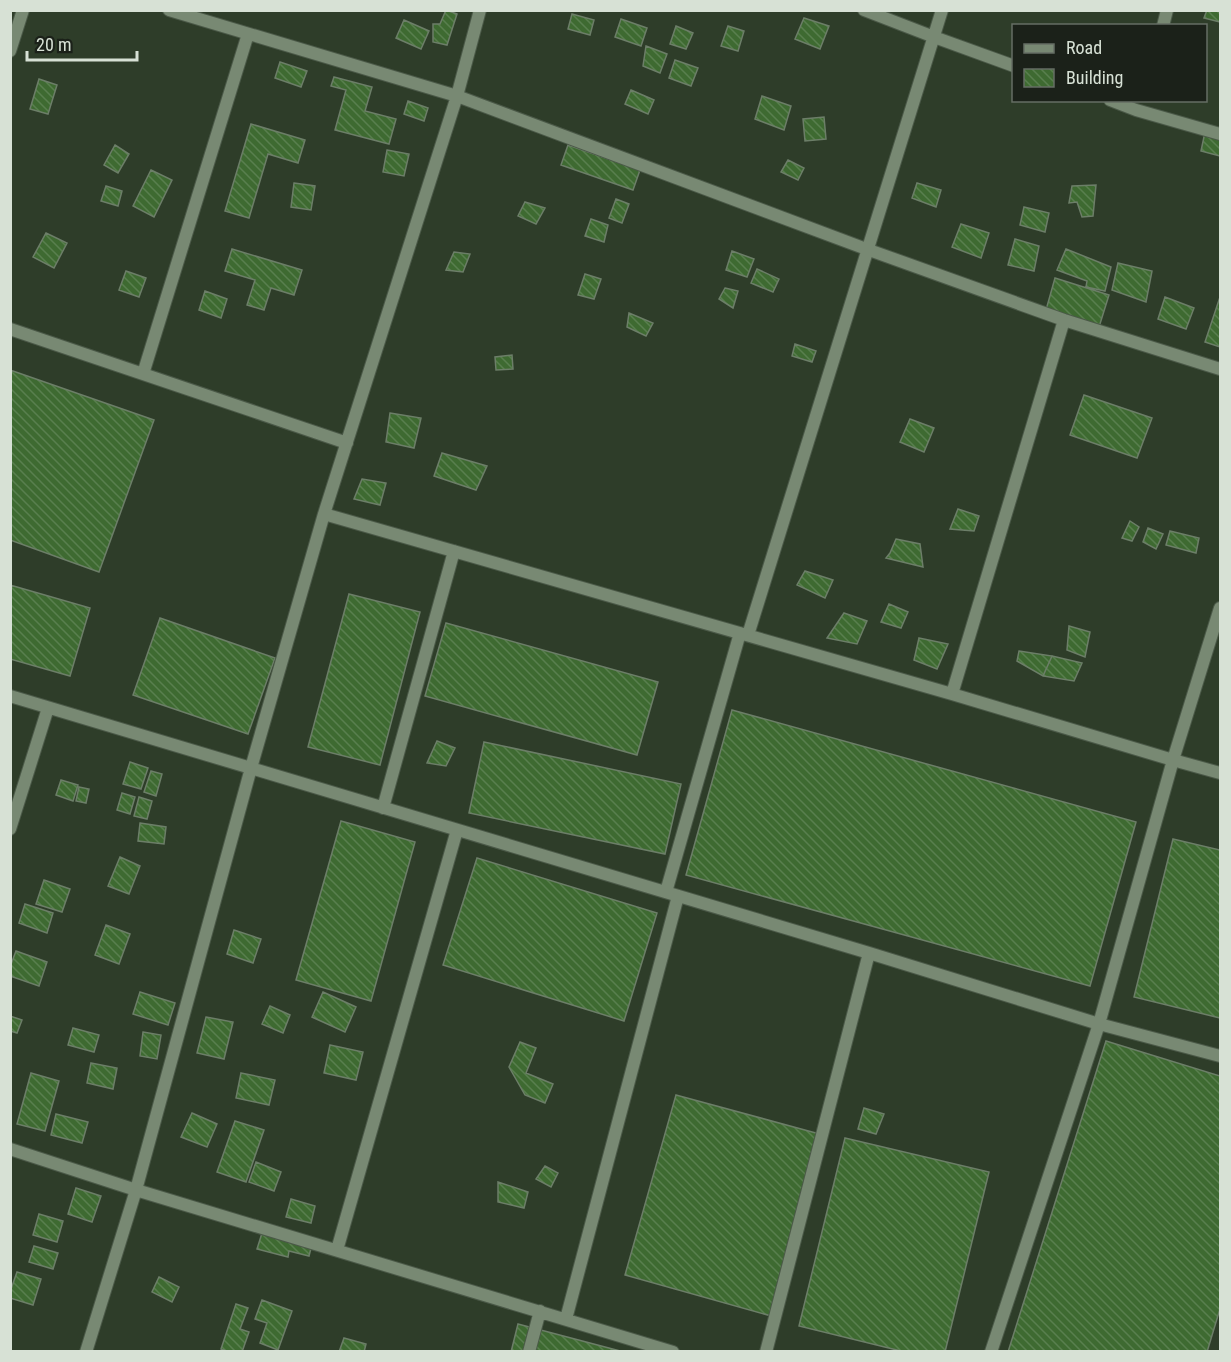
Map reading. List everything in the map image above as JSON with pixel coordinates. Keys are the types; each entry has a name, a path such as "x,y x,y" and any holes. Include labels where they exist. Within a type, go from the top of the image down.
{"street":[{"path":"10,51 23,10"},
{"path":"168,10 457,96 869,250 1064,320 1221,369"},
{"path":"86,1352 136,1190 251,768 324,514 457,96 480,10"},
{"path":"864,10 1012,65"},
{"path":"666,892 744,634 869,250 942,10"},
{"path":"143,374 248,34"},
{"path":"1121,102 1137,105 1221,134"},
{"path":"952,694 1064,320"},
{"path":"10,329 346,443"},
{"path":"324,514 1221,773"},
{"path":"383,808 454,551"},
{"path":"991,1352 1099,1024 1173,760 1221,608"},
{"path":"10,696 869,952 1099,1024 1221,1056"},
{"path":"10,829 48,708"},
{"path":"337,1250 457,830"},
{"path":"566,1319 678,896"},
{"path":"766,1352 869,952"},
{"path":"10,1149 136,1190 673,1352"},
{"path":"529,1352 540,1311"}],"building":[{"path":"446,10 457,14 447,45 433,42 433,24 440,24"},
{"path":"1207,10 1220,10 1220,22 1204,18"},
{"path":"572,14 594,20 590,35 568,29"},
{"path":"804,18 829,26 820,49 795,39"},
{"path":"621,19 647,28 641,46 615,37"},
{"path":"404,20 429,31 421,49 396,38"},
{"path":"676,26 693,33 686,49 670,44"},
{"path":"728,26 744,31 738,51 721,46"},
{"path":"646,46 667,54 660,73 643,66"},
{"path":"675,60 698,68 691,86 669,78"},
{"path":"280,62 307,71 301,87 275,78"},
{"path":"334,77 372,87 365,111 396,119 389,144 335,130 346,90 331,86"},
{"path":"39,79 57,85 48,114 30,109"},
{"path":"631,90 654,100 648,114 625,104"},
{"path":"762,96 791,106 784,130 755,119"},
{"path":"408,101 428,108 424,121 404,114"},
{"path":"824,117 826,139 805,141 803,119"},
{"path":"251,124 305,140 298,163 268,154 249,218 225,211"},
{"path":"1205,132 1220,137 1220,156 1201,151"},
{"path":"115,145 129,154 118,173 104,165"},
{"path":"568,145 640,170 633,190 561,165"},
{"path":"387,150 409,154 404,176 383,172"},
{"path":"788,160 804,168 798,180 781,172"},
{"path":"151,170 172,180 154,217 133,206"},
{"path":"294,183 315,186 311,210 291,207"},
{"path":"917,183 941,190 936,207 912,198"},
{"path":"1096,185 1093,216 1082,217 1077,202 1069,203 1072,186"},
{"path":"106,186 122,191 118,206 101,201"},
{"path":"616,199 629,204 622,223 609,218"},
{"path":"525,202 545,208 536,224 518,216"},
{"path":"1024,207 1049,213 1045,232 1020,225"},
{"path":"591,219 608,225 604,242 585,236"},
{"path":"961,224 989,233 981,258 952,247"},
{"path":"46,233 67,243 54,268 33,257"},
{"path":"1015,239 1039,246 1034,271 1008,265"},
{"path":"232,249 302,270 294,295 271,288 264,310 247,305 255,280 225,271"},
{"path":"1066,249 1111,267 1105,291 1086,287 1087,281 1057,270"},
{"path":"732,251 754,259 747,277 726,270"},
{"path":"454,252 470,254 463,272 446,270"},
{"path":"1118,263 1152,271 1146,302 1112,290"},
{"path":"757,269 779,279 773,292 751,283"},
{"path":"126,271 146,278 139,297 119,290"},
{"path":"585,274 601,279 594,299 578,295"},
{"path":"1055,278 1109,295 1099,327 1046,310"},
{"path":"725,288 738,291 733,308 719,299"},
{"path":"205,291 227,299 221,318 199,310"},
{"path":"1165,297 1194,308 1186,329 1158,319"},
{"path":"1220,297 1220,347 1205,342"},
{"path":"629,313 653,323 646,336 627,327"},
{"path":"795,344 816,351 812,362 792,356"},
{"path":"512,355 513,369 496,370 495,357"},
{"path":"10,370 154,420 99,572 10,540"},
{"path":"1084,395 1152,418 1137,458 1070,435"},
{"path":"390,413 421,418 414,448 386,442"},
{"path":"910,419 934,428 924,452 900,442"},
{"path":"442,453 487,466 476,490 434,476"},
{"path":"362,479 386,483 380,505 354,499"},
{"path":"958,509 979,516 974,531 950,529"},
{"path":"1130,521 1139,527 1132,541 1122,538"},
{"path":"1148,528 1163,534 1156,549 1143,542"},
{"path":"1170,531 1199,538 1196,553 1166,545"},
{"path":"896,539 920,544 923,567 886,558"},
{"path":"805,571 833,580 825,598 797,585"},
{"path":"10,585 90,608 70,676 10,659"},
{"path":"349,594 420,612 380,765 308,747"},
{"path":"889,604 908,612 901,628 881,622"},
{"path":"844,613 867,621 857,644 827,638"},
{"path":"160,618 275,658 248,734 133,695"},
{"path":"446,623 658,682 637,755 425,696"},
{"path":"1069,626 1090,632 1085,657 1067,650"},
{"path":"919,638 948,644 937,669 914,660"},
{"path":"1019,651 1052,656 1043,676 1017,661"},
{"path":"1052,656 1082,663 1074,681 1043,676"},
{"path":"732,710 1136,822 1090,986 686,875"},
{"path":"437,741 455,748 446,766 427,763"},
{"path":"484,742 681,784 665,854 469,813"},
{"path":"130,762 148,768 141,789 123,784"},
{"path":"151,771 162,774 156,796 144,792"},
{"path":"61,780 78,785 73,801 56,795"},
{"path":"79,787 89,789 86,803 76,801"},
{"path":"122,793 135,797 130,814 117,810"},
{"path":"139,797 152,801 147,819 134,816"},
{"path":"341,821 415,842 371,1001 296,980"},
{"path":"140,823 166,827 164,844 138,841"},
{"path":"1173,839 1220,850 1220,1018 1134,997"},
{"path":"120,857 140,866 129,894 108,886"},
{"path":"477,858 657,913 624,1021 443,965"},
{"path":"44,880 70,889 62,912 36,904"},
{"path":"25,904 53,913 47,933 19,923"},
{"path":"106,925 130,934 119,964 95,955"},
{"path":"234,930 261,939 253,963 227,954"},
{"path":"16,951 47,962 39,986 10,976 10,967"},
{"path":"140,992 175,1003 168,1025 133,1014"},
{"path":"323,992 356,1007 345,1032 312,1017"},
{"path":"270,1006 290,1015 283,1033 262,1024"},
{"path":"10,1016 22,1020 17,1033 10,1031"},
{"path":"206,1017 233,1022 224,1059 197,1053"},
{"path":"73,1028 99,1035 94,1052 68,1045"},
{"path":"143,1032 161,1035 157,1059 140,1056"},
{"path":"1106,1041 1220,1076 1220,1309 1207,1352 1008,1352"},
{"path":"520,1042 536,1048 526,1073 553,1084 545,1103 525,1095 509,1067"},
{"path":"330,1045 363,1052 356,1080 324,1073"},
{"path":"91,1063 117,1068 113,1089 87,1083"},
{"path":"31,1073 59,1081 45,1131 17,1124"},
{"path":"241,1073 275,1080 269,1105 236,1098"},
{"path":"676,1095 827,1136 775,1317 625,1275"},
{"path":"864,1108 884,1114 876,1134 858,1129"},
{"path":"192,1113 217,1124 207,1147 181,1137"},
{"path":"56,1114 88,1122 82,1143 51,1135"},
{"path":"235,1121 264,1130 246,1182 217,1172"},
{"path":"845,1138 989,1172 945,1352 905,1352 799,1326"},
{"path":"256,1162 281,1172 274,1191 249,1182"},
{"path":"545,1166 558,1173 551,1187 536,1179"},
{"path":"498,1182 528,1192 524,1208 498,1202"},
{"path":"76,1188 101,1196 92,1222 68,1214"},
{"path":"291,1199 315,1206 311,1223 286,1217"},
{"path":"39,1214 63,1221 57,1242 33,1235"},
{"path":"263,1230 312,1244 309,1256 289,1251 288,1257 257,1249"},
{"path":"34,1246 58,1253 53,1269 29,1262"},
{"path":"17,1272 41,1279 33,1305 10,1298"},
{"path":"159,1277 179,1287 172,1302 152,1292"},
{"path":"262,1300 292,1311 278,1350 260,1343 267,1323 255,1319"},
{"path":"236,1304 248,1308 240,1329 249,1332 242,1352 229,1352 221,1349"},
{"path":"518,1324 624,1352 511,1352"},
{"path":"344,1338 366,1344 364,1352 339,1352"}]}
